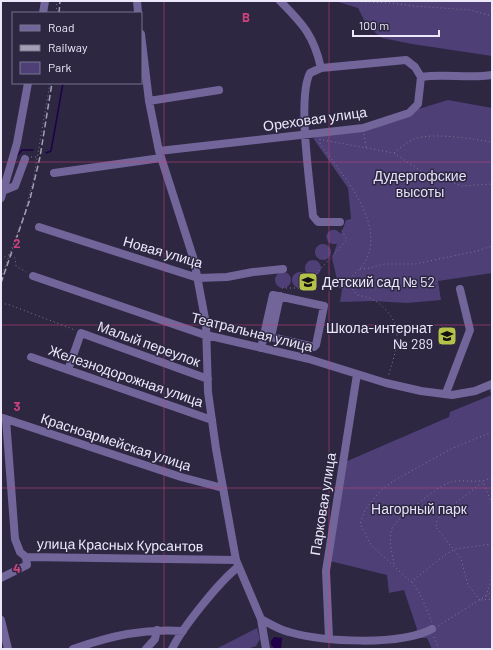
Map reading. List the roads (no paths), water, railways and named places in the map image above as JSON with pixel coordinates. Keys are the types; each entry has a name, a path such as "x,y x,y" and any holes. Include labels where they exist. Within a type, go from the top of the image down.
{"street":[{"path":"43,12 46,1"},
{"path":"137,1 138,12"},
{"path":"280,1 306,28 314,45 321,68"},
{"path":"142,42 149,101 160,154 189,241 198,278 207,336 208,379 212,420 237,564 242,572 261,619 266,649"},
{"path":"339,224 318,222 313,216 306,134 306,80 310,73 321,68 406,60 415,67 421,77 439,74 476,78 492,75"},
{"name":"Ореховая улица","path":"54,173 160,154 306,134 363,128 409,113 418,104 421,77"},
{"path":"1,198 5,190 17,143 28,84"},
{"path":"149,101 219,90"},
{"path":"5,190 15,186 28,158"},
{"name":"Новая улица","path":"39,227 198,278 227,277 253,272 282,269"},
{"name":"Театральная улица","path":"33,276 207,336 309,359 386,383 421,391 446,394 464,394 492,384"},
{"path":"446,394 470,330 460,289"},
{"path":"261,348 273,295 280,296 324,306 314,347 271,337 280,296"},
{"name":"Малый переулок","path":"68,370 81,333 208,379"},
{"name":"Железнодорожная улица","path":"31,357 212,420"},
{"name":"Парковая улица","path":"329,638 326,570 357,374"},
{"name":"Красноармейская улица","path":"4,418 181,477 223,488"},
{"name":"улица Красных Курсантов","path":"4,418 15,539 20,552 26,557 237,564"},
{"path":"1,578 27,565 26,557"},
{"path":"172,649 184,631 237,564"},
{"path":"261,619 289,632 378,645 432,629"},
{"path":"1,620 8,649"},
{"path":"73,649 115,635 157,630 184,631"},
{"path":"146,649 155,639 157,630"}],"waterway":[{"path":"46,153 51,151 63,84"},
{"path":"17,156 22,150 33,150"}],"railway":[{"path":"59,12 60,1"},
{"path":"1,283 30,199 40,157 52,84"}],"place":[{"name":"Детский сад № 52","path":"308,282"},
{"name":"Школа-интернат № 289","path":"447,336"}],"park label":[{"name":"Дудергофские высоты","path":"420,184"},
{"name":"Нагорный парк","path":"419,509"}]}
